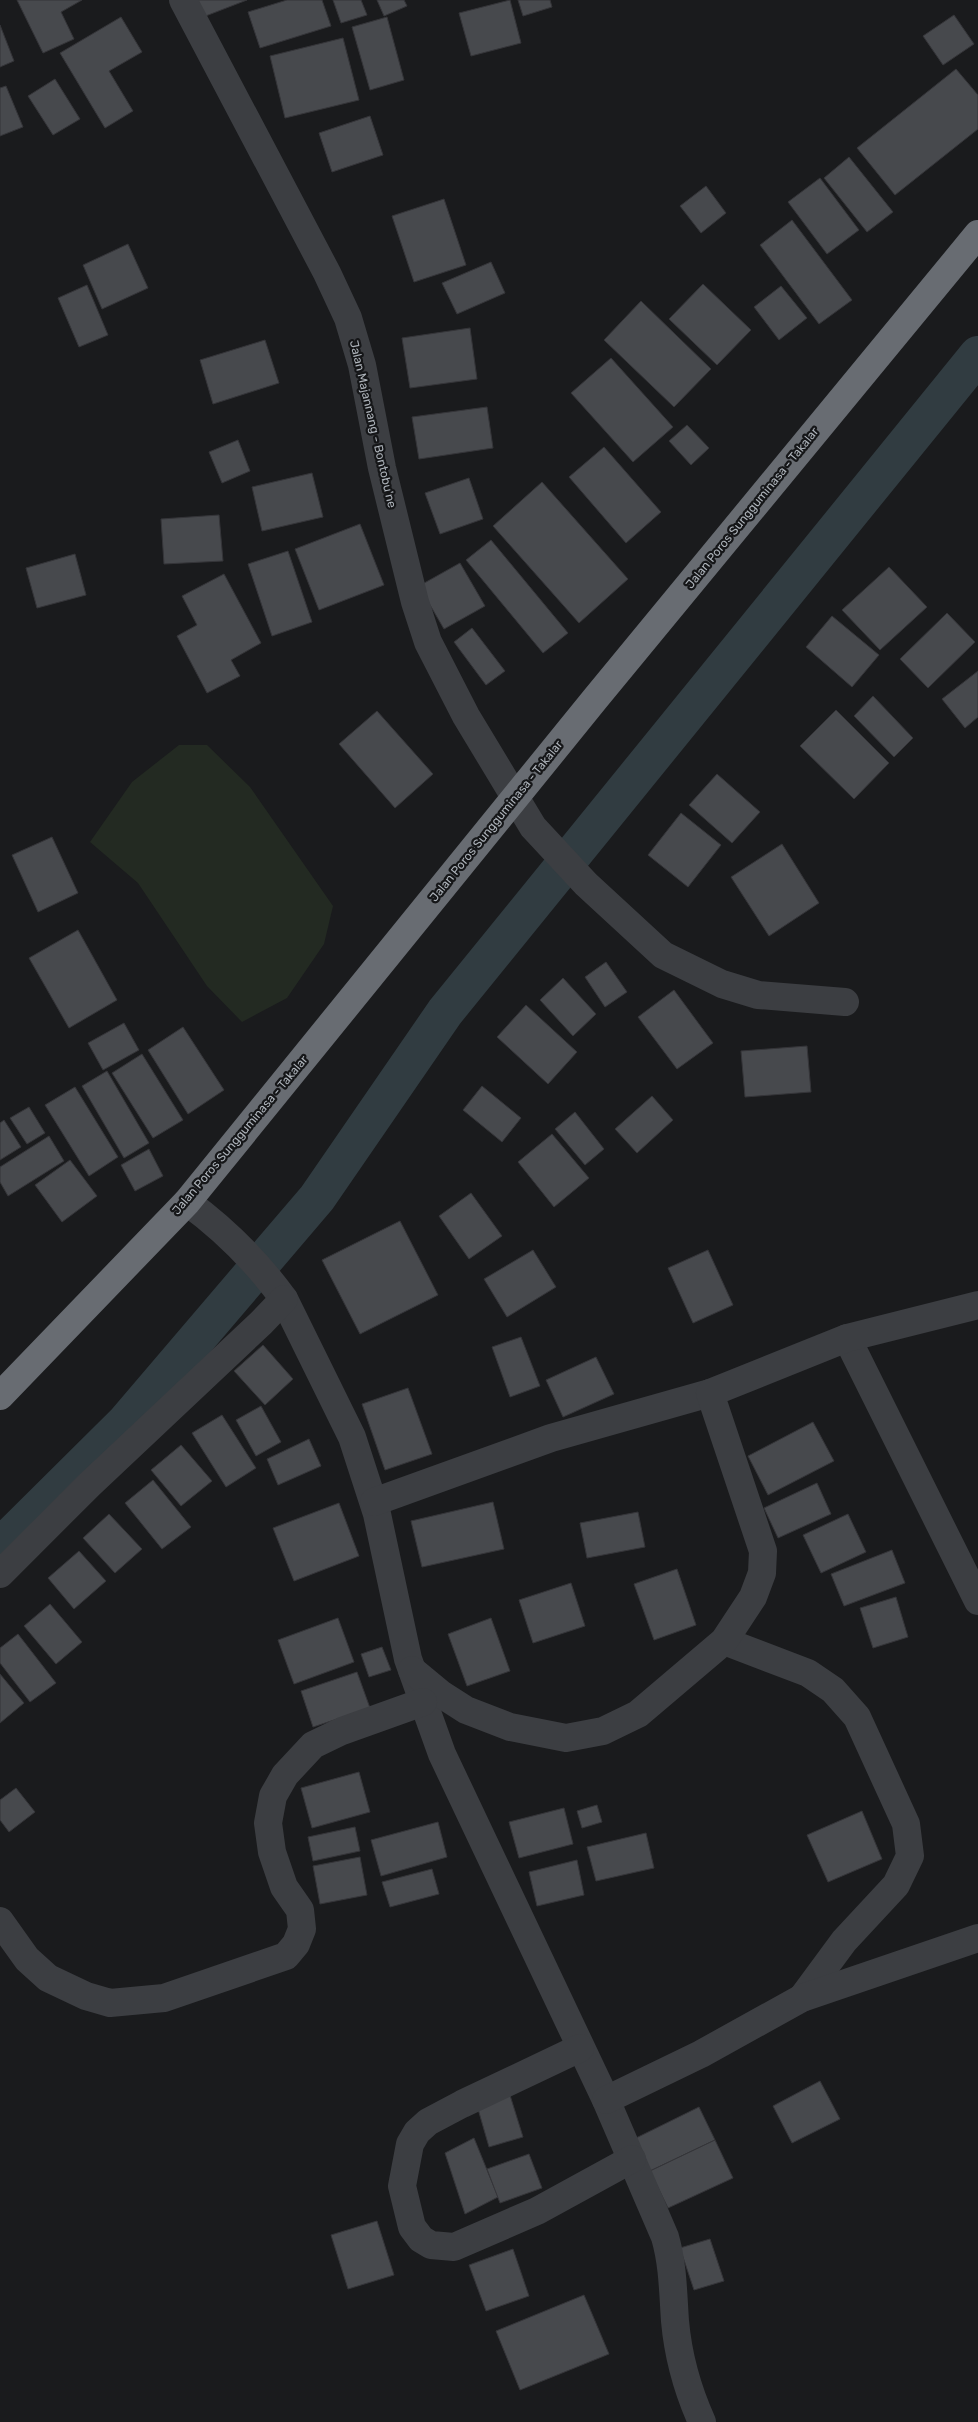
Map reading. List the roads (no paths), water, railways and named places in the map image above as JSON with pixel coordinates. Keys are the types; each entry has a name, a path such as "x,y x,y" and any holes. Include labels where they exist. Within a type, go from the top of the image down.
{"highway":[{"name":"Jalan Poros Sungguminasa - Takalar","path":"0,1396 188,1202 396,942 516,798 595,698 978,234"}],"street":[{"name":"Jalan Majannang - Bontobu'ne","path":"183,0 327,273 348,318 362,365 382,468 415,602 428,642 466,716 533,827 586,884 663,955 722,984 758,995 845,1002"},
{"path":"188,1202 216,1224 277,1290 352,1437 374,1502 411,1669 442,1754 606,2100 665,2237 672,2261 675,2323 682,2364 702,2422"},
{"path":"0,1574 89,1484 262,1323 277,1290"},
{"path":"374,1502 551,1438 710,1393 847,1338 978,1305"},
{"path":"847,1338 978,1601"},
{"path":"411,1669 441,1694 466,1710 510,1727 566,1738 603,1731 638,1714 724,1641 753,1597 762,1573 763,1551 710,1393"},
{"path":"724,1641 808,1672 833,1690 857,1717 906,1824 910,1856 896,1885 844,1941 802,1998"},
{"path":"0,1921 27,1959 48,1978 86,1996 110,2003 164,1998 286,1956 296,1944 302,1929 300,1910 284,1887 272,1852 268,1823 273,1796 286,1775 313,1745 342,1731 423,1702"},
{"path":"606,2100 701,2054 802,1998 978,1938"},
{"path":"580,2048 462,2104 428,2122 418,2132 410,2144 402,2186 412,2227 420,2239 431,2245 454,2247 537,2211 632,2159"}],"waterway":[{"path":"0,1547 125,1423 317,1198 445,1012 978,355"}]}
